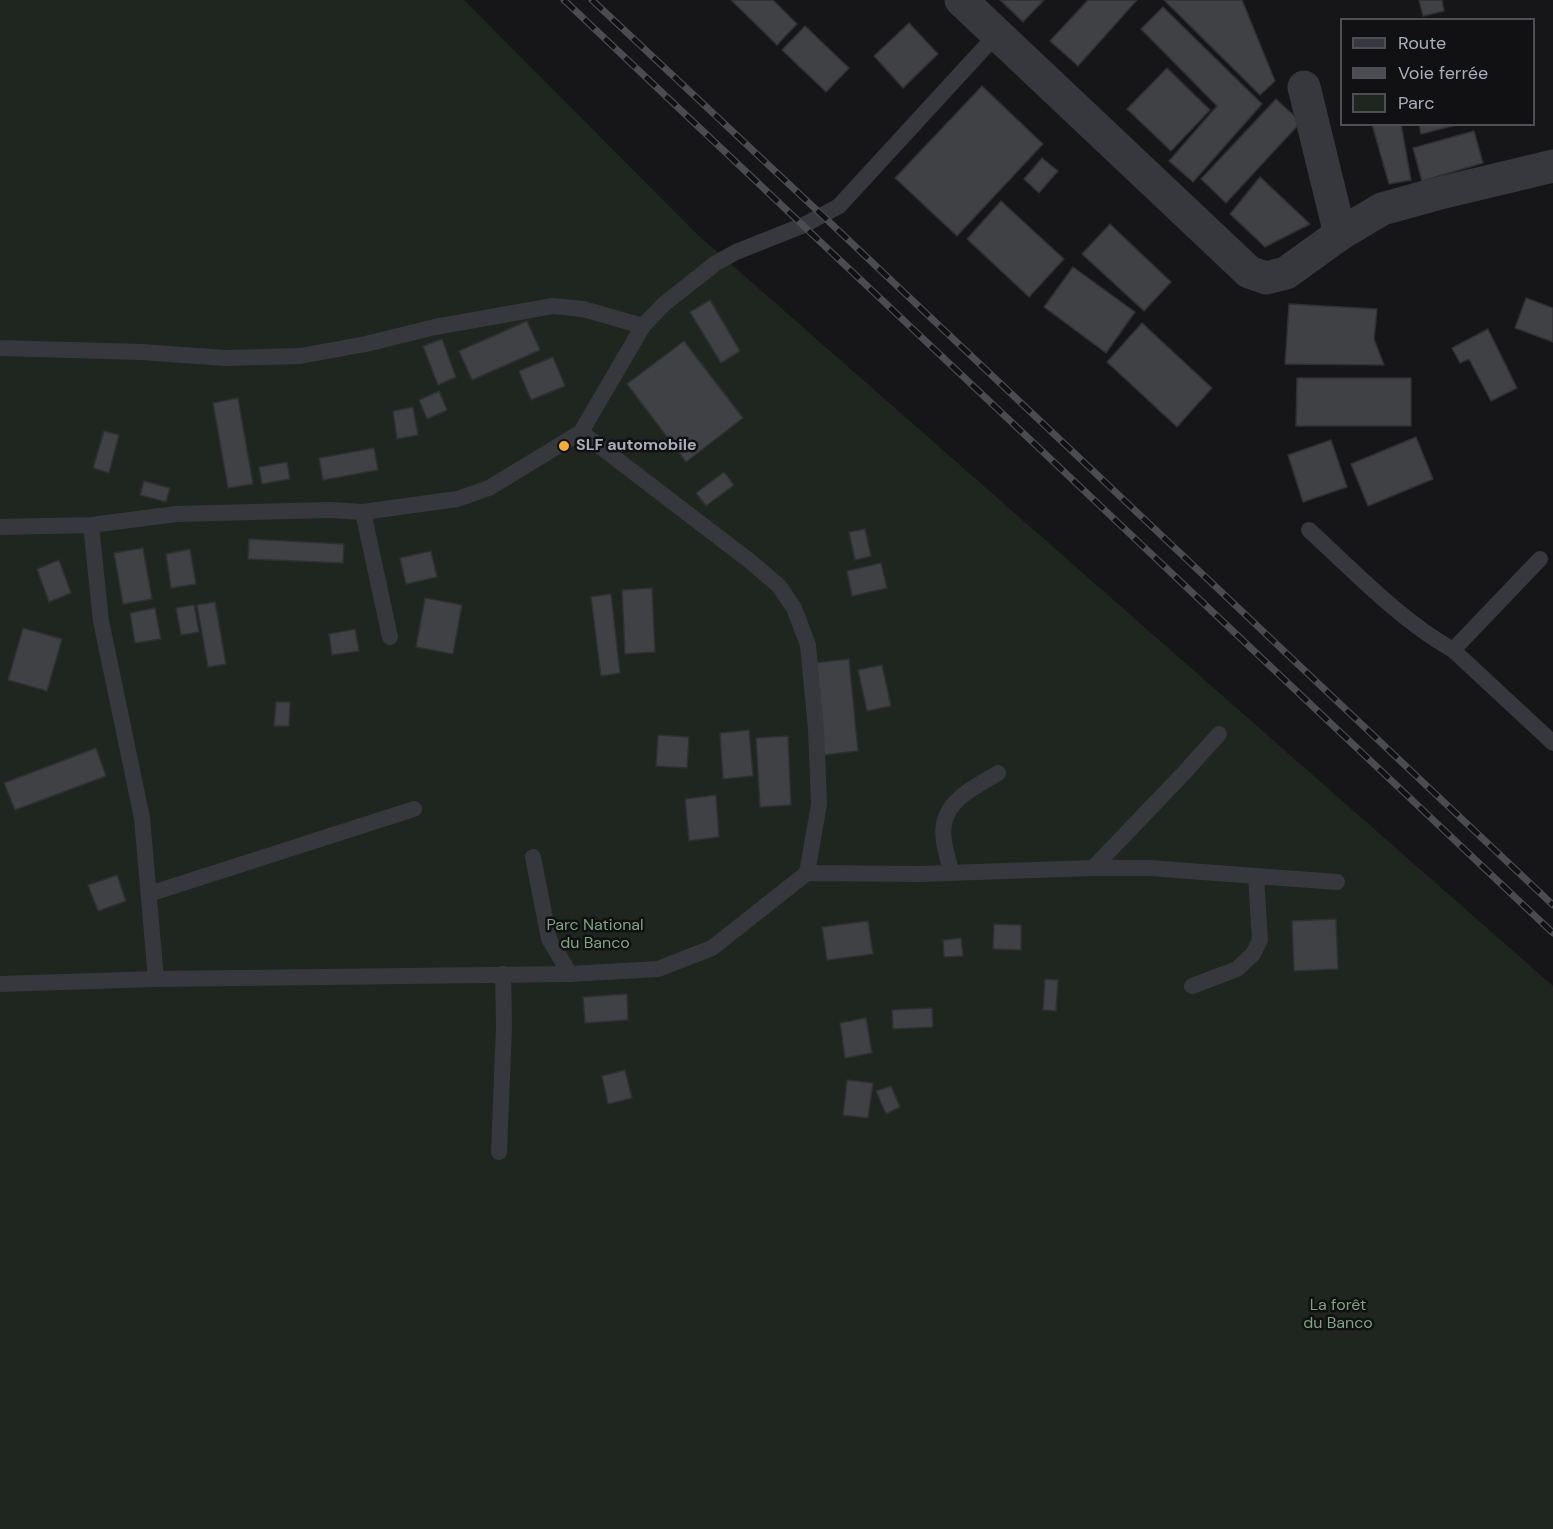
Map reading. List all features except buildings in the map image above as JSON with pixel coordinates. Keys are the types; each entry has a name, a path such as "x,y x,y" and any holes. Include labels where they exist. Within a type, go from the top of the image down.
{"street":[{"path":"961,0 1249,272 1266,278 1286,273 1341,234 1382,209 1553,166"},
{"path":"1304,87 1341,234"}],"lane":[{"path":"0,527 91,525 176,514 330,510 363,512 457,499 489,488 580,432 643,326 664,304 716,263 736,252 804,225 839,207 997,34"},
{"path":"0,348 141,352 225,358 300,356 366,344 435,327 553,306 583,309 643,326"},
{"path":"580,432 751,562 779,586 794,608 808,645 816,729 819,804 807,873"},
{"path":"363,512 390,637"},
{"path":"91,525 101,621 142,818 156,979"},
{"path":"1309,530 1401,613 1433,638 1453,650 1553,743"},
{"path":"1453,650 1540,559"},
{"path":"1093,868 1219,734"},
{"path":"951,872 945,844 944,824 951,807 962,795 998,773"},
{"path":"148,894 414,809"},
{"path":"533,857 549,939 570,974"},
{"path":"0,984 156,979 570,974 658,969 712,948 807,873 919,874 1149,868 1337,882"},
{"path":"1192,986 1237,969 1253,954 1260,940 1256,877"},
{"path":"499,1152 504,1026 503,974"}],"green space":[{"name":"Parc National du Banco","path":"0,0 464,0 698,235 1553,986 1553,1529 0,1529"}],"railway":[{"path":"564,0 1553,933"},
{"path":"592,0 1553,905"}],"place":[{"name":"SLF automobile","path":"564,446"}],"park label":[{"name":"La forêt du Banco","path":"1338,1315"}]}
